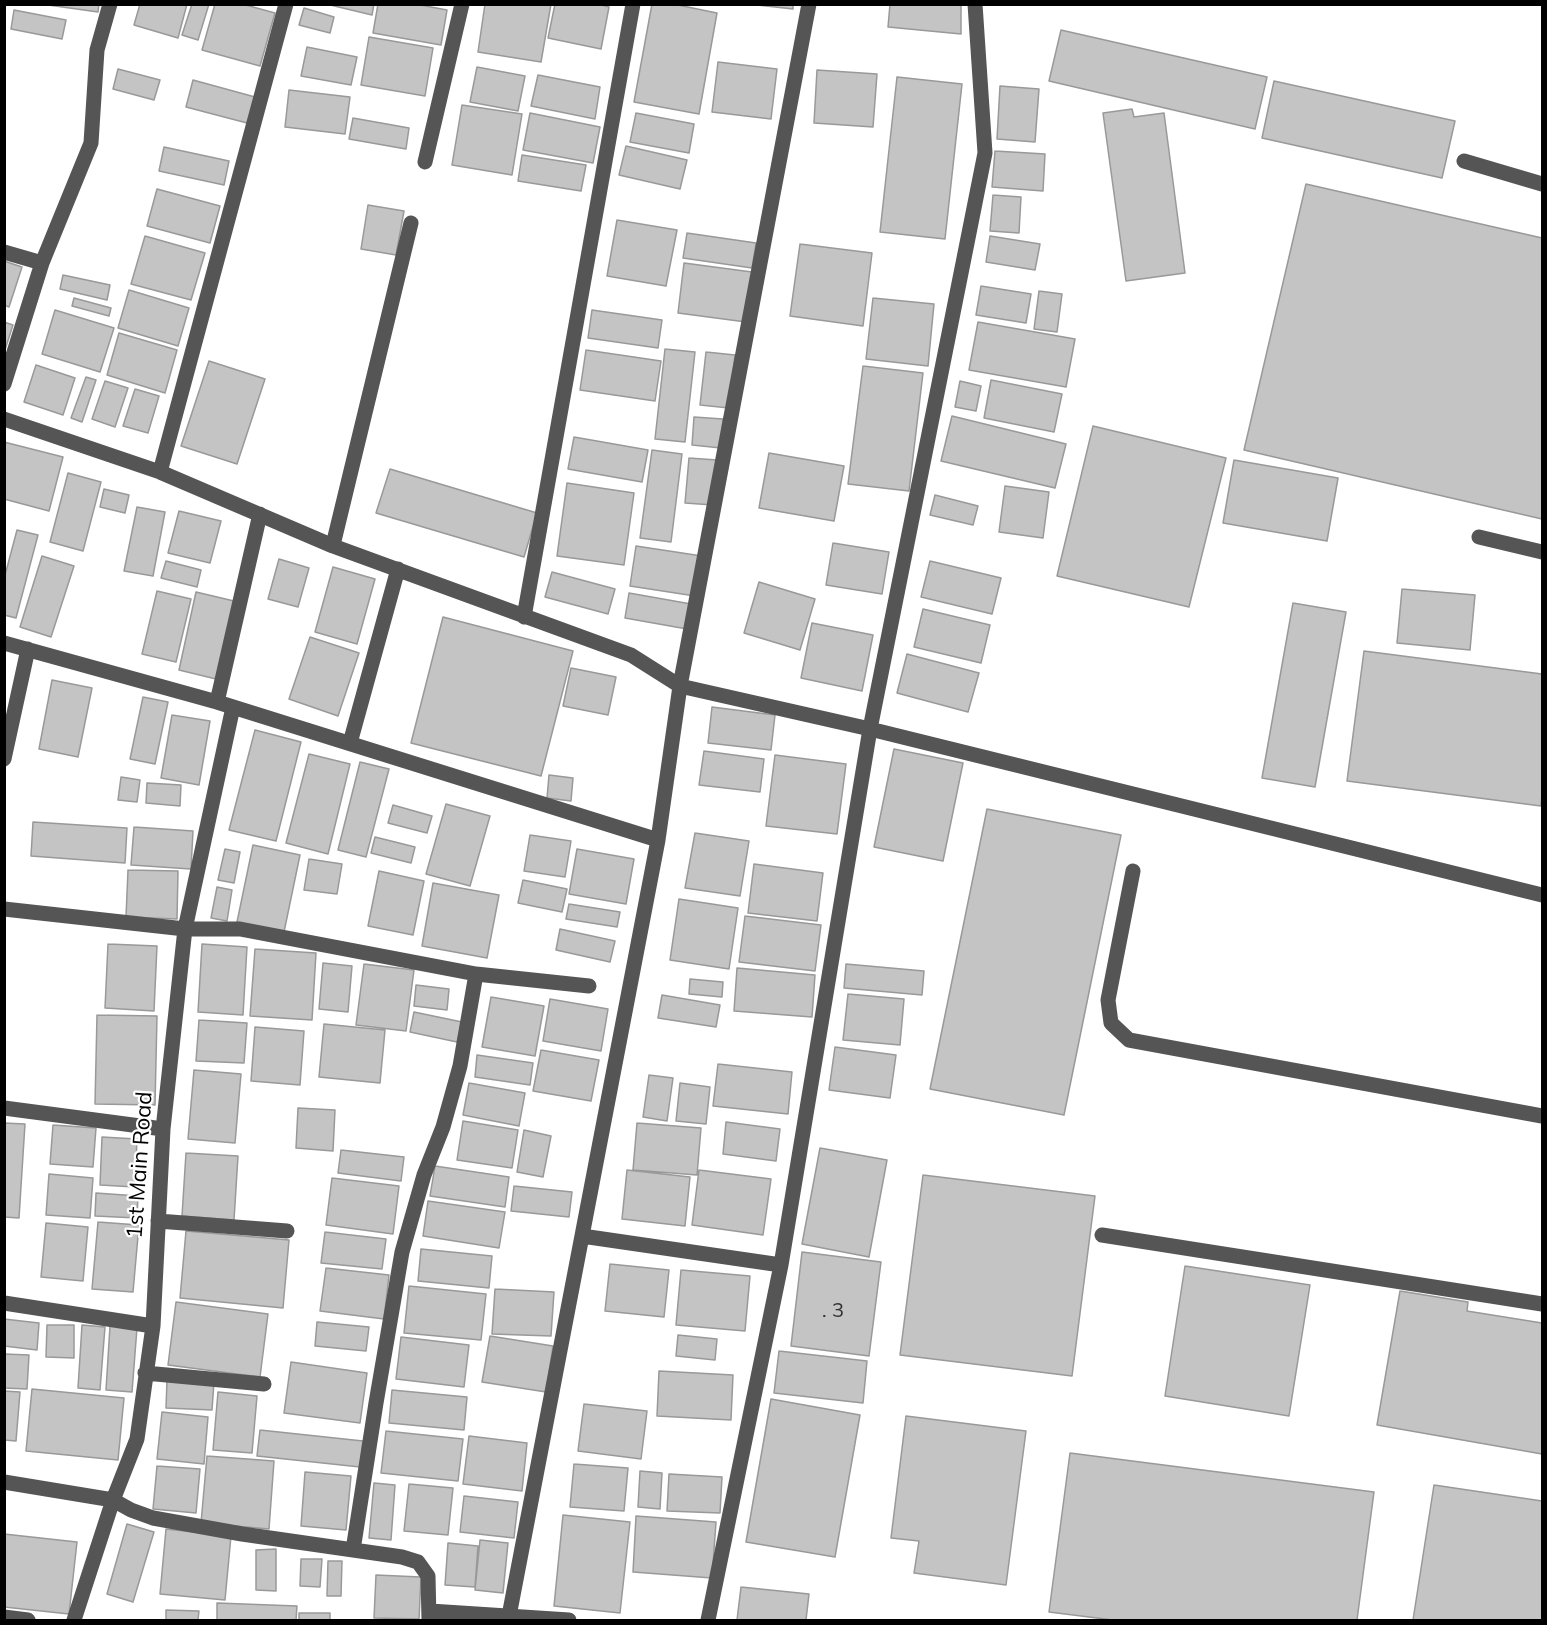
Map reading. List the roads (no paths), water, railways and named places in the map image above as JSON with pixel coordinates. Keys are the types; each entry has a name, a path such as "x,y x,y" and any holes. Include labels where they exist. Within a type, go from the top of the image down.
{"street":[{"path":"4,384 42,263 91,143 97,50 110,4"},
{"path":"160,472 286,4"},
{"path":"425,162 462,4"},
{"path":"524,617 633,4"},
{"path":"508,1616 658,840 680,686 808,4"},
{"path":"708,1620 781,1265 870,729 985,153 975,4"},
{"path":"1464,161 1542,184"},
{"path":"333,545 411,223"},
{"path":"4,252 42,263"},
{"path":"4,419 160,472 333,545 631,655 680,686 870,729 1542,895"},
{"path":"217,702 260,514"},
{"path":"1479,537 1542,552"},
{"path":"350,743 398,569"},
{"path":"4,643 217,702 658,840"},
{"path":"4,759 28,649"},
{"name":"1st Main Road","path":"74,1620 113,1500 137,1439 153,1326 163,1129 186,929 233,707"},
{"path":"1133,871 1108,1000 1111,1023 1129,1040 1542,1116"},
{"path":"4,909 186,929 240,929 476,974 589,986"},
{"path":"353,1550 402,1252 424,1175 443,1127 460,1066 476,974"},
{"path":"4,1108 163,1129"},
{"path":"158,1221 287,1231"},
{"path":"1102,1235 1542,1304"},
{"path":"582,1236 781,1265"},
{"path":"4,1303 153,1326"},
{"path":"145,1373 264,1384"},
{"path":"4,1482 113,1500 153,1518 242,1534 402,1557 418,1562 428,1576 430,1616 508,1616 569,1620"},
{"path":"4,1617 28,1620"}]}
